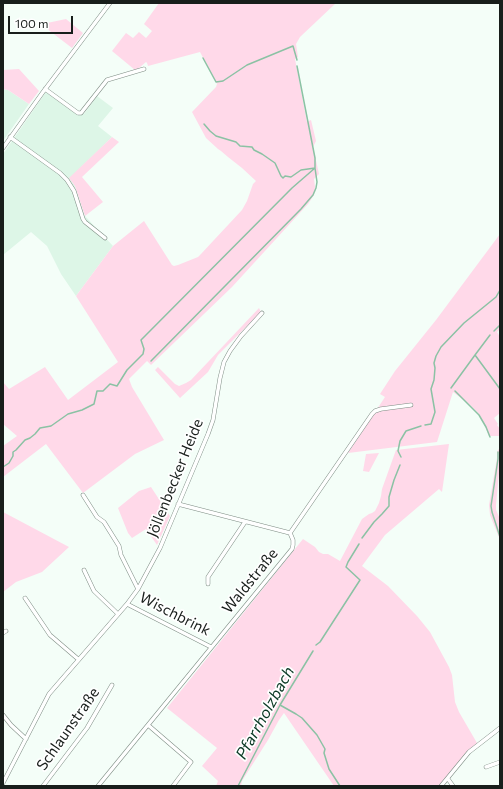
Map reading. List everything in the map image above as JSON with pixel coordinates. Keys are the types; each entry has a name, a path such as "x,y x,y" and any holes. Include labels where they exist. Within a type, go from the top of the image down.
{"street":[{"path":"3,148 45,89 110,3"},
{"path":"45,89 78,113 81,113 107,80 144,69"},
{"path":"10,137 60,173 67,180 74,192 83,219 104,238"},
{"name":"Jöllenbecker Heide","path":"3,783 49,694 127,604 138,588 160,548 208,434 224,362 241,336 262,313"},
{"path":"178,504 290,534 372,414 381,409 412,405"},
{"path":"83,495 98,518 104,522 119,546 121,555 138,588"},
{"path":"208,584 208,577 245,522"},
{"name":"Waldstraße","path":"98,786 292,549 293,540 290,534"},
{"path":"84,570 94,591 118,614"},
{"path":"25,598 50,634 78,660"},
{"name":"Wischbrink","path":"127,604 212,647"},
{"name":"Schlaunstraße","path":"43,786 87,728 112,685"},
{"path":"3,715 26,739"},
{"path":"148,725 191,762 173,786"},
{"path":"441,786 469,752 498,730 500,735"},
{"path":"486,767 500,762"},
{"path":"448,779 453,786"}],"shaded area":[{"path":"159,3 336,3 300,37 296,44 298,57 295,59 307,122 311,120 316,141 313,147 319,174 314,179 314,195 308,204 232,287 151,365 147,361 129,379 132,387 164,440 135,454 83,493 46,444 3,477 3,446 17,436 3,424 3,382 9,389 45,367 68,400 118,362 76,296 113,246 144,221 172,265 178,265 198,257 242,210 253,184 256,181 206,138 192,112 216,87 217,84 200,52 148,66 146,62 135,70 112,51 126,33 133,38 139,32 146,38 152,31 144,24"},
{"path":"66,19 83,33 72,48 46,28 49,24 47,23"},
{"path":"19,69 39,91 29,104 8,90 3,89 3,70"},
{"path":"3,89 8,90 29,104 3,141"},
{"path":"46,92 78,115 84,114 97,96 113,108 98,126 112,137 70,178 75,186 85,216 113,246 76,296 61,274 47,246 31,232 3,255 3,154"},
{"path":"112,137 119,142 82,177 103,202 85,216 75,186 69,178"},
{"path":"500,234 500,329 497,332 500,337 500,413 494,418 500,429 500,436 489,436 478,413 453,392 437,442 348,453 385,397 380,394 395,371 436,320"},
{"path":"259,308 261,312 218,355 208,372 180,398 155,370 158,367 175,384 179,386 186,383 191,380"},
{"path":"449,444 442,492 439,489 385,535 362,566 388,586 430,632 452,675 455,702 459,712 477,743 441,786 334,786 284,713 242,781 241,786 216,786 218,781 202,766 217,748 167,708 303,539 315,547 319,552 328,554 340,561 362,519 375,511 396,450"},
{"path":"499,449 500,463 496,510 500,519 500,540 490,515 489,505 497,452"},
{"path":"379,453 369,472 363,471 366,454"},
{"path":"151,487 170,516 157,545 146,529 132,538 128,533 118,508 139,491"},
{"path":"3,512 69,547 42,572 16,582 3,592"}],"waterway":[{"path":"203,58 216,82 223,81 247,65 293,46 297,60"},
{"path":"151,361 313,195 317,182 315,158 297,66"},
{"path":"204,124 216,136 236,142 240,146 252,147 254,150 275,163 283,178 285,176 291,177 301,170 315,168"},
{"path":"3,467 9,463 13,456 13,452 40,428 51,426 68,414 82,410 94,404 97,391 103,391 110,384 117,386 127,370 143,354 144,349 141,340 292,188 315,168"},
{"name":"Pfarrholzbach","path":"425,425 431,424 435,412 431,389 434,380 434,363 436,356 441,347 464,323 496,297 500,290"},
{"path":"494,331 500,325"},
{"path":"451,388 490,335"},
{"path":"475,355 500,389"},
{"path":"455,391 479,415 490,437"},
{"name":"Pfarrholzbach","path":"401,457 398,451 400,441 406,431 421,426"},
{"path":"498,452 491,506 500,537"},
{"name":"Pfarrholzbach","path":"362,538 389,506 389,497 400,465"},
{"name":"Pfarrholzbach","path":"316,645 320,642 360,580 346,567 359,544"},
{"name":"Pfarrholzbach","path":"238,786 280,705 313,651"},
{"path":"280,705 302,718 317,735 325,749 324,753 329,769 340,786"}]}
